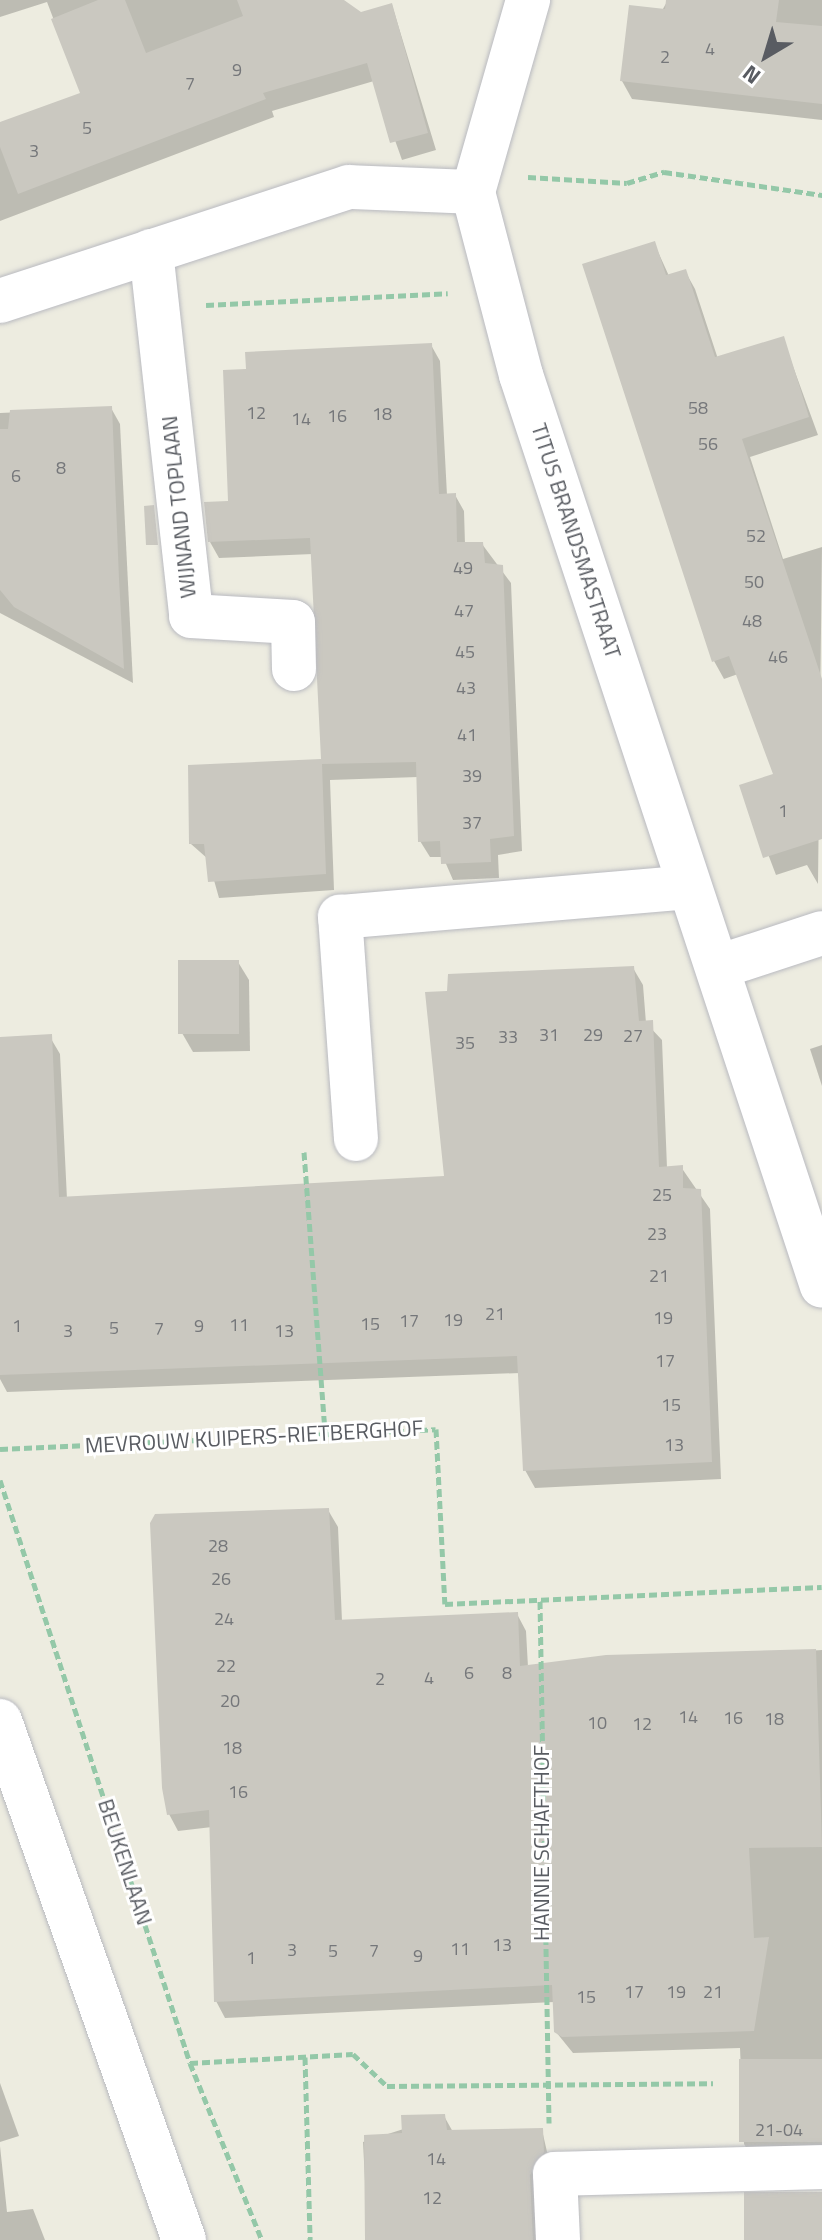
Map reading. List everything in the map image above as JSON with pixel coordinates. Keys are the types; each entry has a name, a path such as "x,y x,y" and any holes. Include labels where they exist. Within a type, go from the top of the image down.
{"street":[{"path":"0,301 349,187 473,192 528,0"},
{"name":"TITUS BRANDSMASTRAAT","path":"473,192 500,291 688,887 718,967 822,1286"},
{"name":"WIJNAND TOPLAAN","path":"151,251 191,616 293,622 294,669"},
{"path":"356,1139 340,917 688,887"},
{"path":"718,967 822,933"},
{"path":"0,1721 184,2240"},
{"path":"558,2240 555,2174 822,2167"}],"path":[{"path":"473,192 543,173 627,183 664,172 822,195"},
{"path":"158,308 500,291"},
{"path":"325,1434 304,1143 356,1139"},
{"name":"MEVROUW KUIPERS-RIETBERGHOF","path":"0,1449 436,1429 445,1604 822,1587"},
{"name":"BEUKENLAAN","path":"0,1480 190,2063 262,2240"},
{"name":"HANNIE SCHAFTHOF","path":"540,1601 544,2084 555,2174"},
{"path":"190,2063 353,2054 387,2086 713,2083"},
{"path":"305,2057 310,2240"}],"building":[{"path":"98,0 125,0 146,53 243,16 237,0 344,0 361,12 392,3 428,133 390,143 367,63 263,93 266,99 18,194 0,147 0,122 80,93 51,19"},
{"path":"666,0 779,0 776,22 822,26 822,104 620,81 629,5 665,9"},
{"path":"655,241 666,275 686,269 715,357 784,336 809,417 742,439 822,679 822,839 763,858 739,785 773,774 729,656 712,662 582,264"},
{"path":"432,343 439,494 456,493 457,542 483,542 485,563 503,565 514,836 490,839 491,862 441,864 440,841 418,842 416,762 322,764 326,874 208,882 204,844 189,844 188,765 321,759 310,538 208,542 204,502 228,501 223,370 246,369 245,352"},
{"path":"112,406 124,669 14,607 0,590 0,429 8,429 10,410"},
{"path":"154,505 158,545 146,545 144,506"},
{"path":"178,960 239,960 239,1034 178,1034"},
{"path":"634,966 639,1021 653,1020 659,1167 683,1165 683,1188 701,1189 712,1462 523,1471 517,1356 0,1375 0,1037 52,1034 59,1197 444,1176 425,992 447,991 448,974"},
{"path":"329,1508 335,1620 518,1612 520,1666 606,1655 816,1649 822,1847 749,1848 754,1938 769,1937 754,2031 562,2037 554,2032 552,1985 214,2002 209,1810 167,1815 162,1788 150,1523 155,1514"},
{"path":"739,2059 822,2059 822,2142 739,2142"},
{"path":"445,2114 447,2130 543,2128 544,2152 530,2175 533,2240 365,2240 364,2135 402,2133 401,2115"},
{"path":"744,2192 822,2192 822,2240 744,2240"}]}
